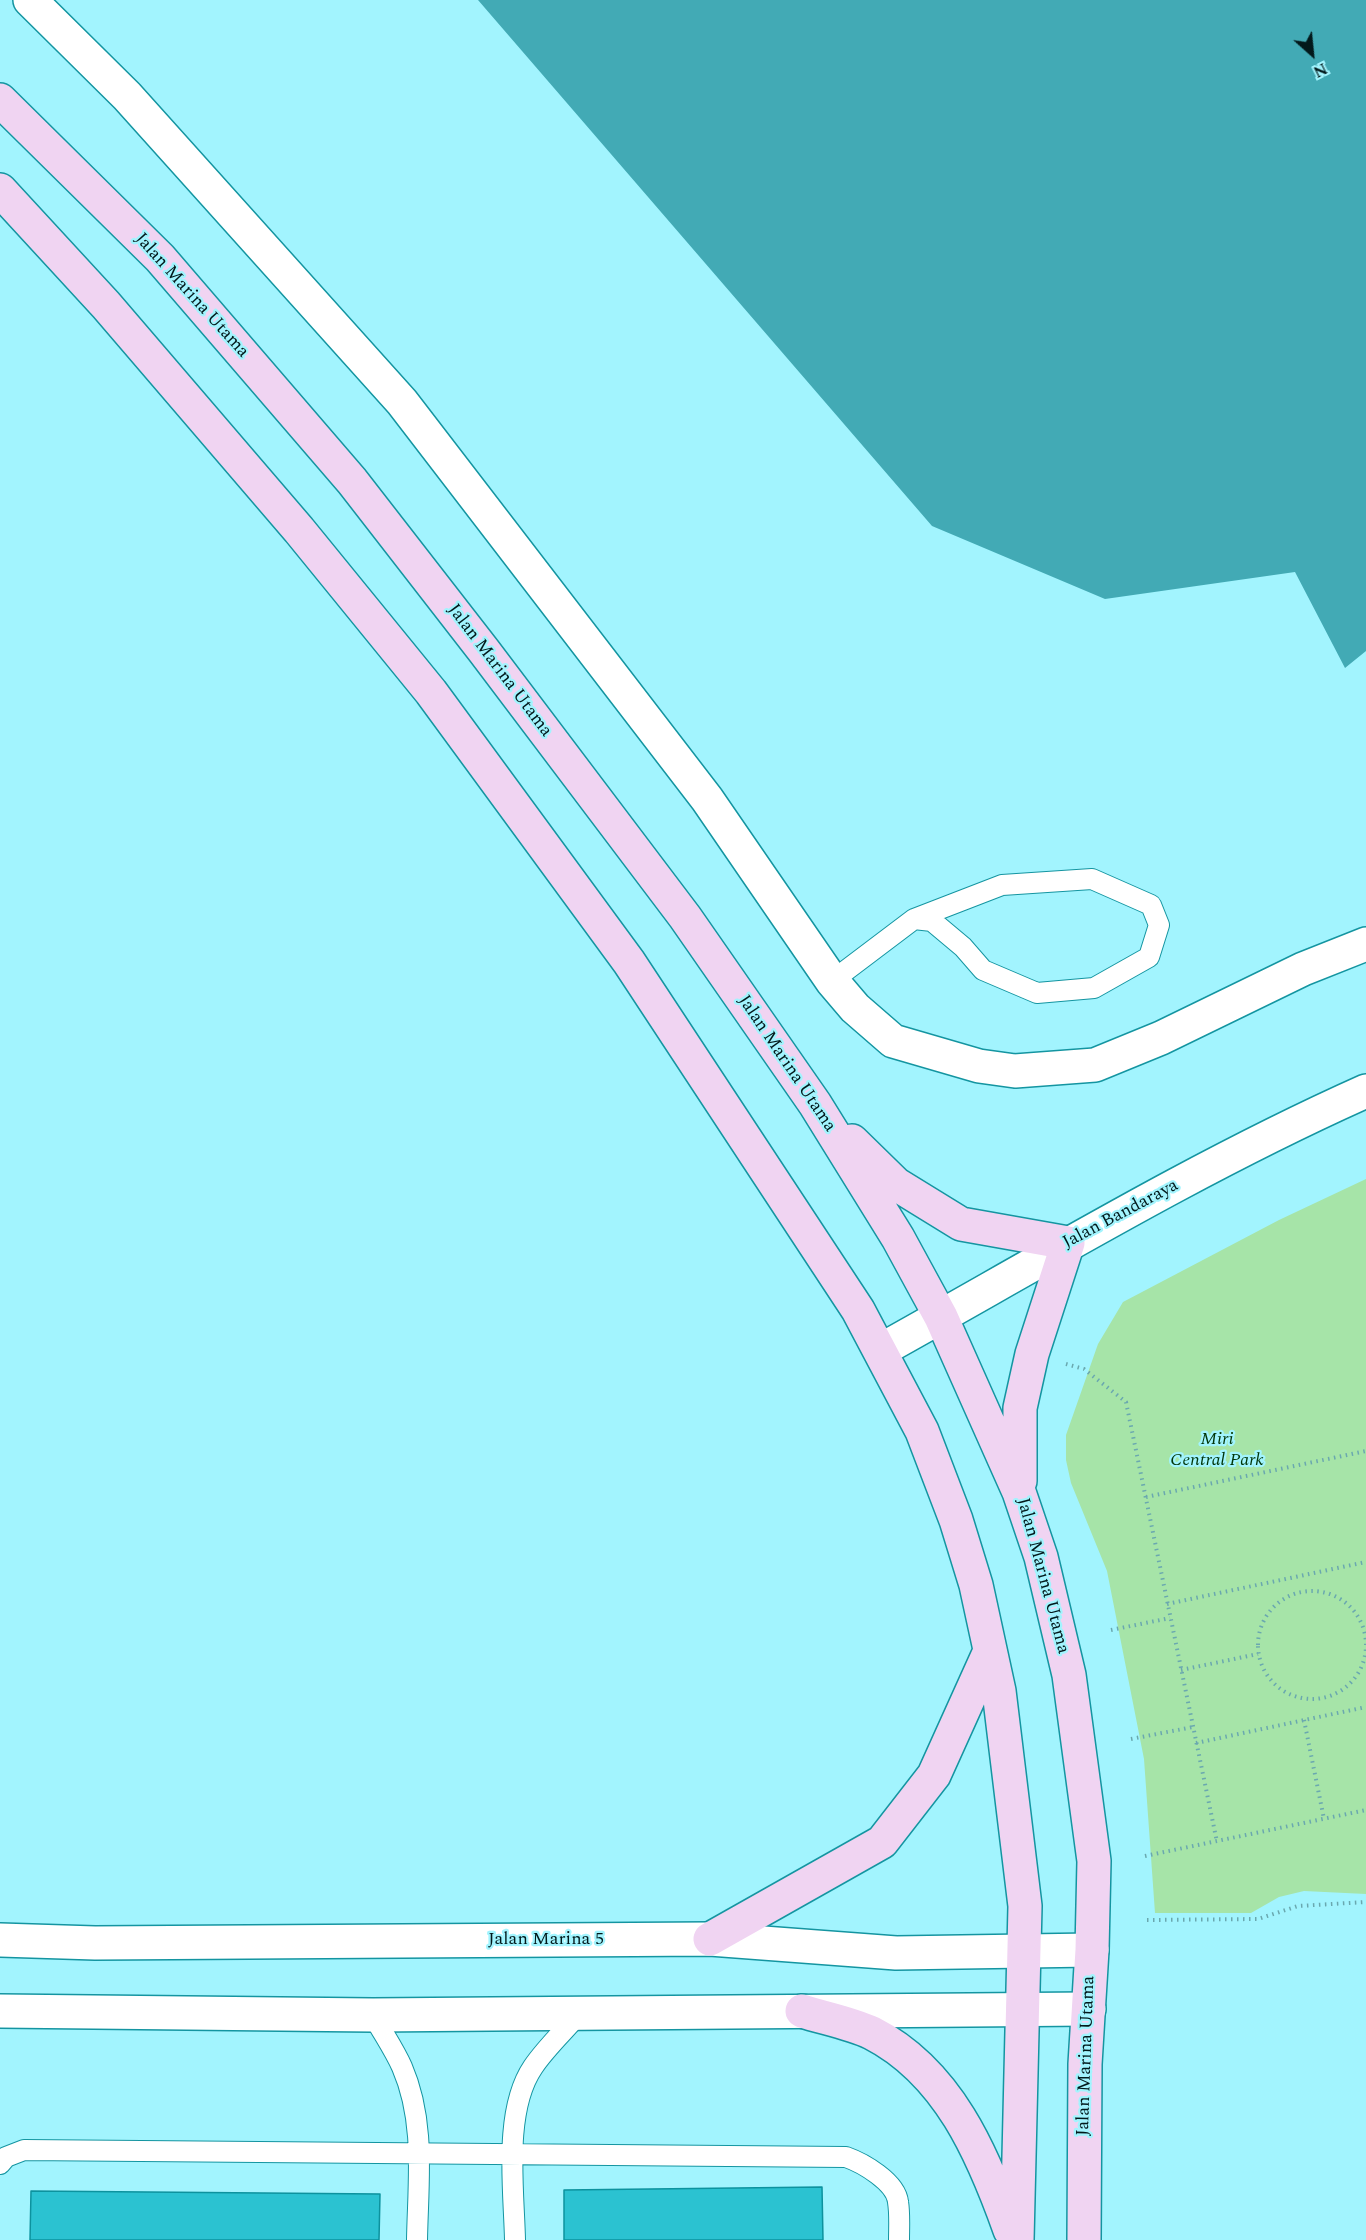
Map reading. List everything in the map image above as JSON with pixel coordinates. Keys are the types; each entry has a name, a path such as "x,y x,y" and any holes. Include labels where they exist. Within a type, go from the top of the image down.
{"main road":[{"name":"Jalan Marina Utama","path":"0,100 160,258 352,481 685,916 815,1104 898,1239 941,1317 1019,1492 1041,1557 1069,1675 1094,1861 1092,1950 1085,2064 1084,2240"},
{"path":"0,190 106,304 299,530 431,692 629,962 858,1310 922,1431 956,1520 976,1586 999,1691 1025,1905 1016,2240"},
{"path":"815,1104 896,1184 961,1224 1068,1243 1032,1354 1020,1408 1019,1492"},
{"path":"710,1939 882,1842 934,1775 990,1651"},
{"path":"802,2011 871,2033 918,2064 941,2089 986,2163 1016,2240"}],"street":[{"path":"30,0 128,96 402,402 707,799 832,981 855,1008 893,1041 979,1066 1027,1070 1095,1065 1161,1038 1303,969 1366,944"},
{"name":"Jalan Bandaraya","path":"881,1350 1068,1243 1296,1123 1366,1091"},
{"name":"Jalan Marina 5","path":"0,1940 95,1943 710,1939 896,1953 1092,1950"},
{"path":"0,2011 578,2015 802,2011 1089,2010"}],"lane":[{"path":"832,981 914,919 1002,885 1092,879 1151,905 1159,924 1149,957 1094,988 1036,993 983,970 963,948 932,921 914,919"},
{"path":"373,2015 402,2068 414,2105 420,2155 417,2240"},
{"path":"515,2240 513,2155 517,2105 532,2068 578,2015"},
{"path":"0,2164 6,2157 24,2150 846,2157 864,2164 884,2180 898,2199 899,2240"}],"path":[{"path":"1032,1354 1084,1369 1126,1402 1216,1842"},
{"path":"1146,1497 1366,1451"},
{"path":"1167,1604 1366,1562"},
{"path":"1311,1591 1330,1593 1347,1603 1359,1617 1365,1632 1366,1654 1360,1671 1349,1685 1335,1695 1318,1699 1301,1699 1285,1693 1272,1682 1262,1668 1258,1654 1258,1634 1264,1618 1276,1604 1293,1594 1311,1591"},
{"path":"1111,1629 1170,1618"},
{"path":"1181,1670 1258,1654"},
{"path":"1196,1743 1366,1707"},
{"path":"1304,1720 1324,1819"},
{"path":"1131,1739 1193,1727"},
{"path":"1144,1856 1366,1810"},
{"path":"1147,1920 1258,1919 1298,1906 1366,1902"}],"green space":[{"name":"Miri Central Park","path":"1366,1179 1366,1894 1304,1891 1279,1897 1251,1913 1155,1913 1144,1759 1107,1571 1071,1483 1066,1460 1066,1435 1098,1344 1123,1302 1279,1220"}],"water":[{"path":"478,0 1366,0 1366,651 1345,668 1295,572 1105,599 932,526"}],"building":[{"path":"822,2187 823,2240 564,2240 564,2190"},
{"path":"31,2191 380,2194 379,2240 30,2240"}]}
